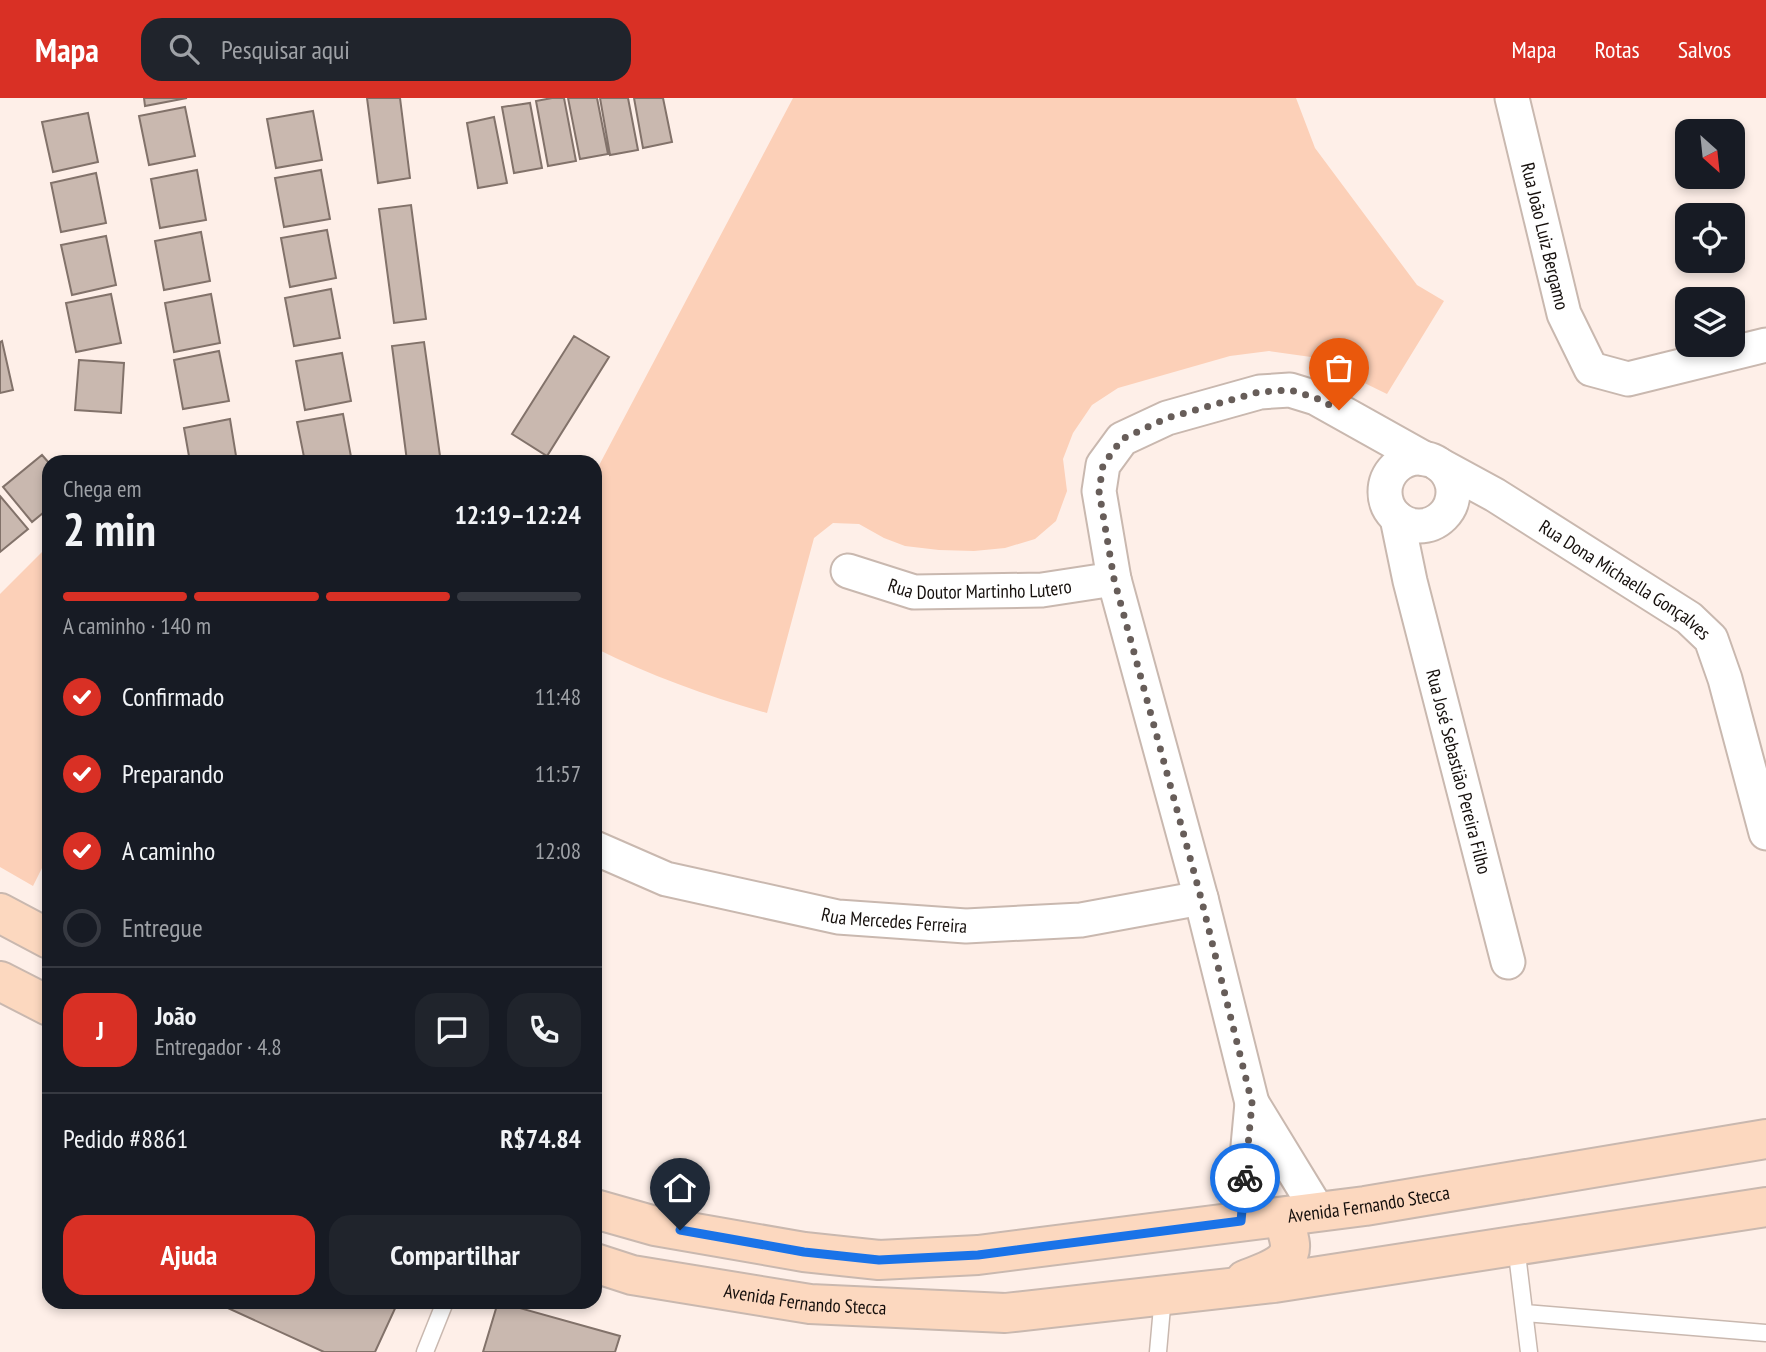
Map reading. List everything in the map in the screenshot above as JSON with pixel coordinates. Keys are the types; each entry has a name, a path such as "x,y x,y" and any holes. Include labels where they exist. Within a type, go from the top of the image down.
{"main road":[{"path":"0,913 42,935"},
{"path":"0,981 42,1002"},
{"name":"Avenida Fernando Stecca","path":"602,1211 655,1226 804,1252 879,1260 978,1255 1365,1206 1766,1139"},
{"name":"Avenida Fernando Stecca","path":"602,1265 632,1275 810,1304 1005,1313 1224,1289 1766,1207"},
{"path":"1224,1289 1276,1267 1287,1258 1301,1214"}],"street":[{"name":"Rua João Luiz Bergamo","path":"1512,98 1564,314 1591,369 1628,379 1766,345"},
{"name":"Rua Dona Michaella Gonçalves","path":"1301,1214 1252,1103 1201,898 1114,579 1099,491 1103,465 1122,439 1167,418 1259,392 1290,390 1316,398 1363,422 1495,495 1689,618 1711,639 1725,680 1766,833"},
{"path":"1363,422 1413,512"},
{"path":"1413,512 1394,470 1414,459 1431,461"},
{"name":"Rua José Sebastião Pereira Filho","path":"1431,461 1451,480 1452,499 1413,512 1417,552 1410,581 1508,962"},
{"path":"1413,512 1495,495"},
{"name":"Rua Doutor Martinho Lutero","path":"848,571 914,592 1042,590 1114,579"},
{"name":"Rua Mercedes Ferreira","path":"602,851 666,879 851,918 979,925 1081,920 1201,898"},
{"name":"Rua Dona Michaella Gonçalves","path":"1241,1221 1252,1103"}],"lane":[{"path":"1516,1246 1529,1352"},
{"path":"1158,1352 1163,1296"},
{"path":"425,1352 442,1309"},
{"path":"1525,1313 1766,1333"}],"shaded area":[{"path":"793,98 1296,98 1315,148 1417,285 1444,301 1387,394 1311,357 1269,351 1230,356 1118,388 1092,405 1073,433 1063,459 1067,491 1056,521 1035,539 1005,548 939,550 905,546 859,524 833,523 814,538 767,713 658,676 602,651 602,460"},
{"path":"42,552 42,868 33,886 0,867 0,594"}],"building":[{"path":"144,98 187,98 145,106"},
{"path":"367,98 400,98 410,178 378,183"},
{"path":"564,98 576,161 548,166 536,101"},
{"path":"568,98 597,98 608,154 580,159"},
{"path":"600,98 628,98 638,150 610,155"},
{"path":"634,98 663,98 672,142 643,148"},
{"path":"530,103 542,168 514,173 502,107"},
{"path":"185,107 195,156 149,165 139,116"},
{"path":"313,111 322,160 276,168 267,119"},
{"path":"88,113 98,162 53,172 42,122"},
{"path":"494,117 507,183 478,188 467,123"},
{"path":"197,170 206,220 160,228 151,179"},
{"path":"321,170 330,219 284,227 275,178"},
{"path":"96,173 106,223 61,232 51,183"},
{"path":"411,205 426,319 394,323 379,209"},
{"path":"327,230 336,278 290,287 281,238"},
{"path":"201,232 210,281 164,290 155,241"},
{"path":"106,236 116,285 72,295 61,245"},
{"path":"331,289 340,338 294,346 285,298"},
{"path":"111,294 121,343 76,352 66,303"},
{"path":"211,294 220,343 174,352 165,303"},
{"path":"574,336 609,357 548,455 512,434"},
{"path":"2,341 13,390 0,393 0,342"},
{"path":"424,342 440,455 406,455 392,346"},
{"path":"219,351 229,401 183,409 174,360"},
{"path":"342,353 351,401 305,410 296,361"},
{"path":"79,360 124,363 121,413 75,410"},
{"path":"343,414 351,455 304,455 297,422"},
{"path":"230,419 236,455 189,455 184,428"},
{"path":"42,455 42,514 32,522 3,487"},
{"path":"0,496 28,529 0,552"},
{"path":"230,1309 395,1309 375,1352 324,1352"},
{"path":"496,1309 523,1309 620,1336 615,1352 483,1352"}],"way so far":[{"path":"1245,1178 1252,1103 1201,898 1114,579 1099,491 1103,465 1122,439 1167,418 1259,392 1290,390 1316,398 1339,410"}],"route":[{"path":"680,1230 804,1252 879,1260 978,1255 1241,1221 1245,1178"}]}
